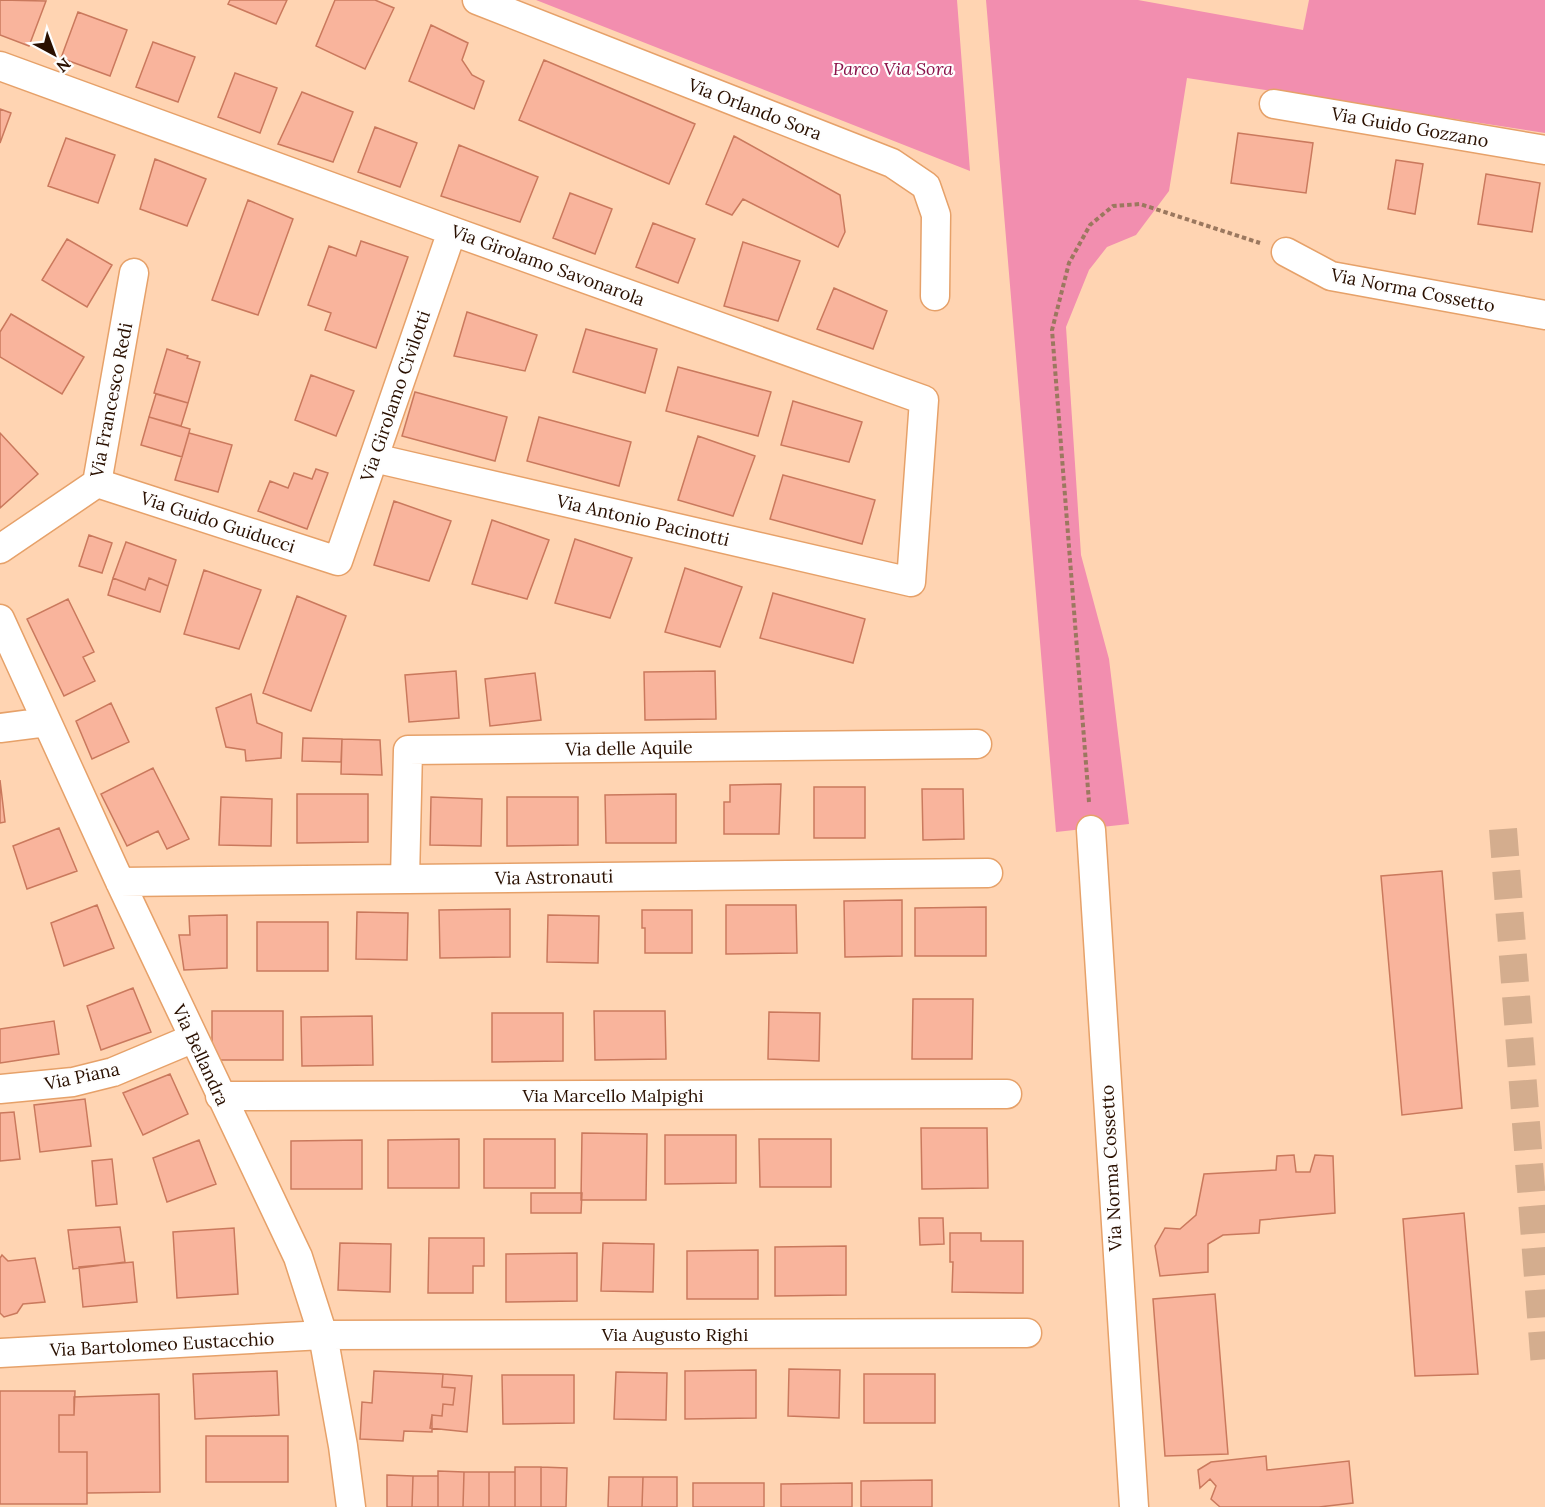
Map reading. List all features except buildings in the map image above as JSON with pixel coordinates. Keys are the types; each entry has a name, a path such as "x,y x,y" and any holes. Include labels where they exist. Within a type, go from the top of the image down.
{"street":[{"name":"Via Orlando Sora","path":"477,0 892,163 926,186 936,215 934,296"},
{"name":"Via Girolamo Savonarola","path":"0,66 924,400 911,582"},
{"name":"Via Guido Gozzano","path":"1274,104 1545,150"},
{"name":"Via Girolamo Civilotti","path":"338,561 453,231"},
{"name":"Via Norma Cossetto","path":"1286,252 1331,276 1545,315"},
{"name":"Via Francesco Redi","path":"0,549 97,483 134,273"},
{"name":"Via Antonio Pacinotti","path":"374,458 911,582"},
{"name":"Via Guido Guiducci","path":"97,483 338,561"},
{"name":"Via Bellandra","path":"0,619 120,882 298,1257 323,1335 343,1446 351,1507"},
{"path":"0,728 47,722"},
{"name":"Via delle Aquile","path":"405,879 408,750 977,744"},
{"name":"Via Norma Cossetto","path":"1091,830 1134,1507"},
{"name":"Via Astronauti","path":"120,882 988,873"},
{"name":"Via Piana","path":"0,1089 73,1082 114,1072 194,1038"},
{"name":"Via Marcello Malpighi","path":"220,1096 1007,1094"},
{"name":"Via Augusto Righi","path":"323,1335 1027,1333"},
{"name":"Via Bartolomeo Eustacchio","path":"0,1353 323,1335"}],"path":[{"path":"1091,830 1052,330 1069,263 1090,225 1113,206 1140,204 1286,252"}],"green space":[{"name":"Parco Via Sora","path":"536,0 957,0 970,171"},
{"path":"986,0 1138,0 1303,30 1309,0 1545,0 1545,133 1187,78 1169,191 1136,235 1107,247 1089,270 1066,327 1081,555 1109,659 1129,824 1056,832"}],"tunnel":[{"path":"1503,829 1545,1367"}]}
